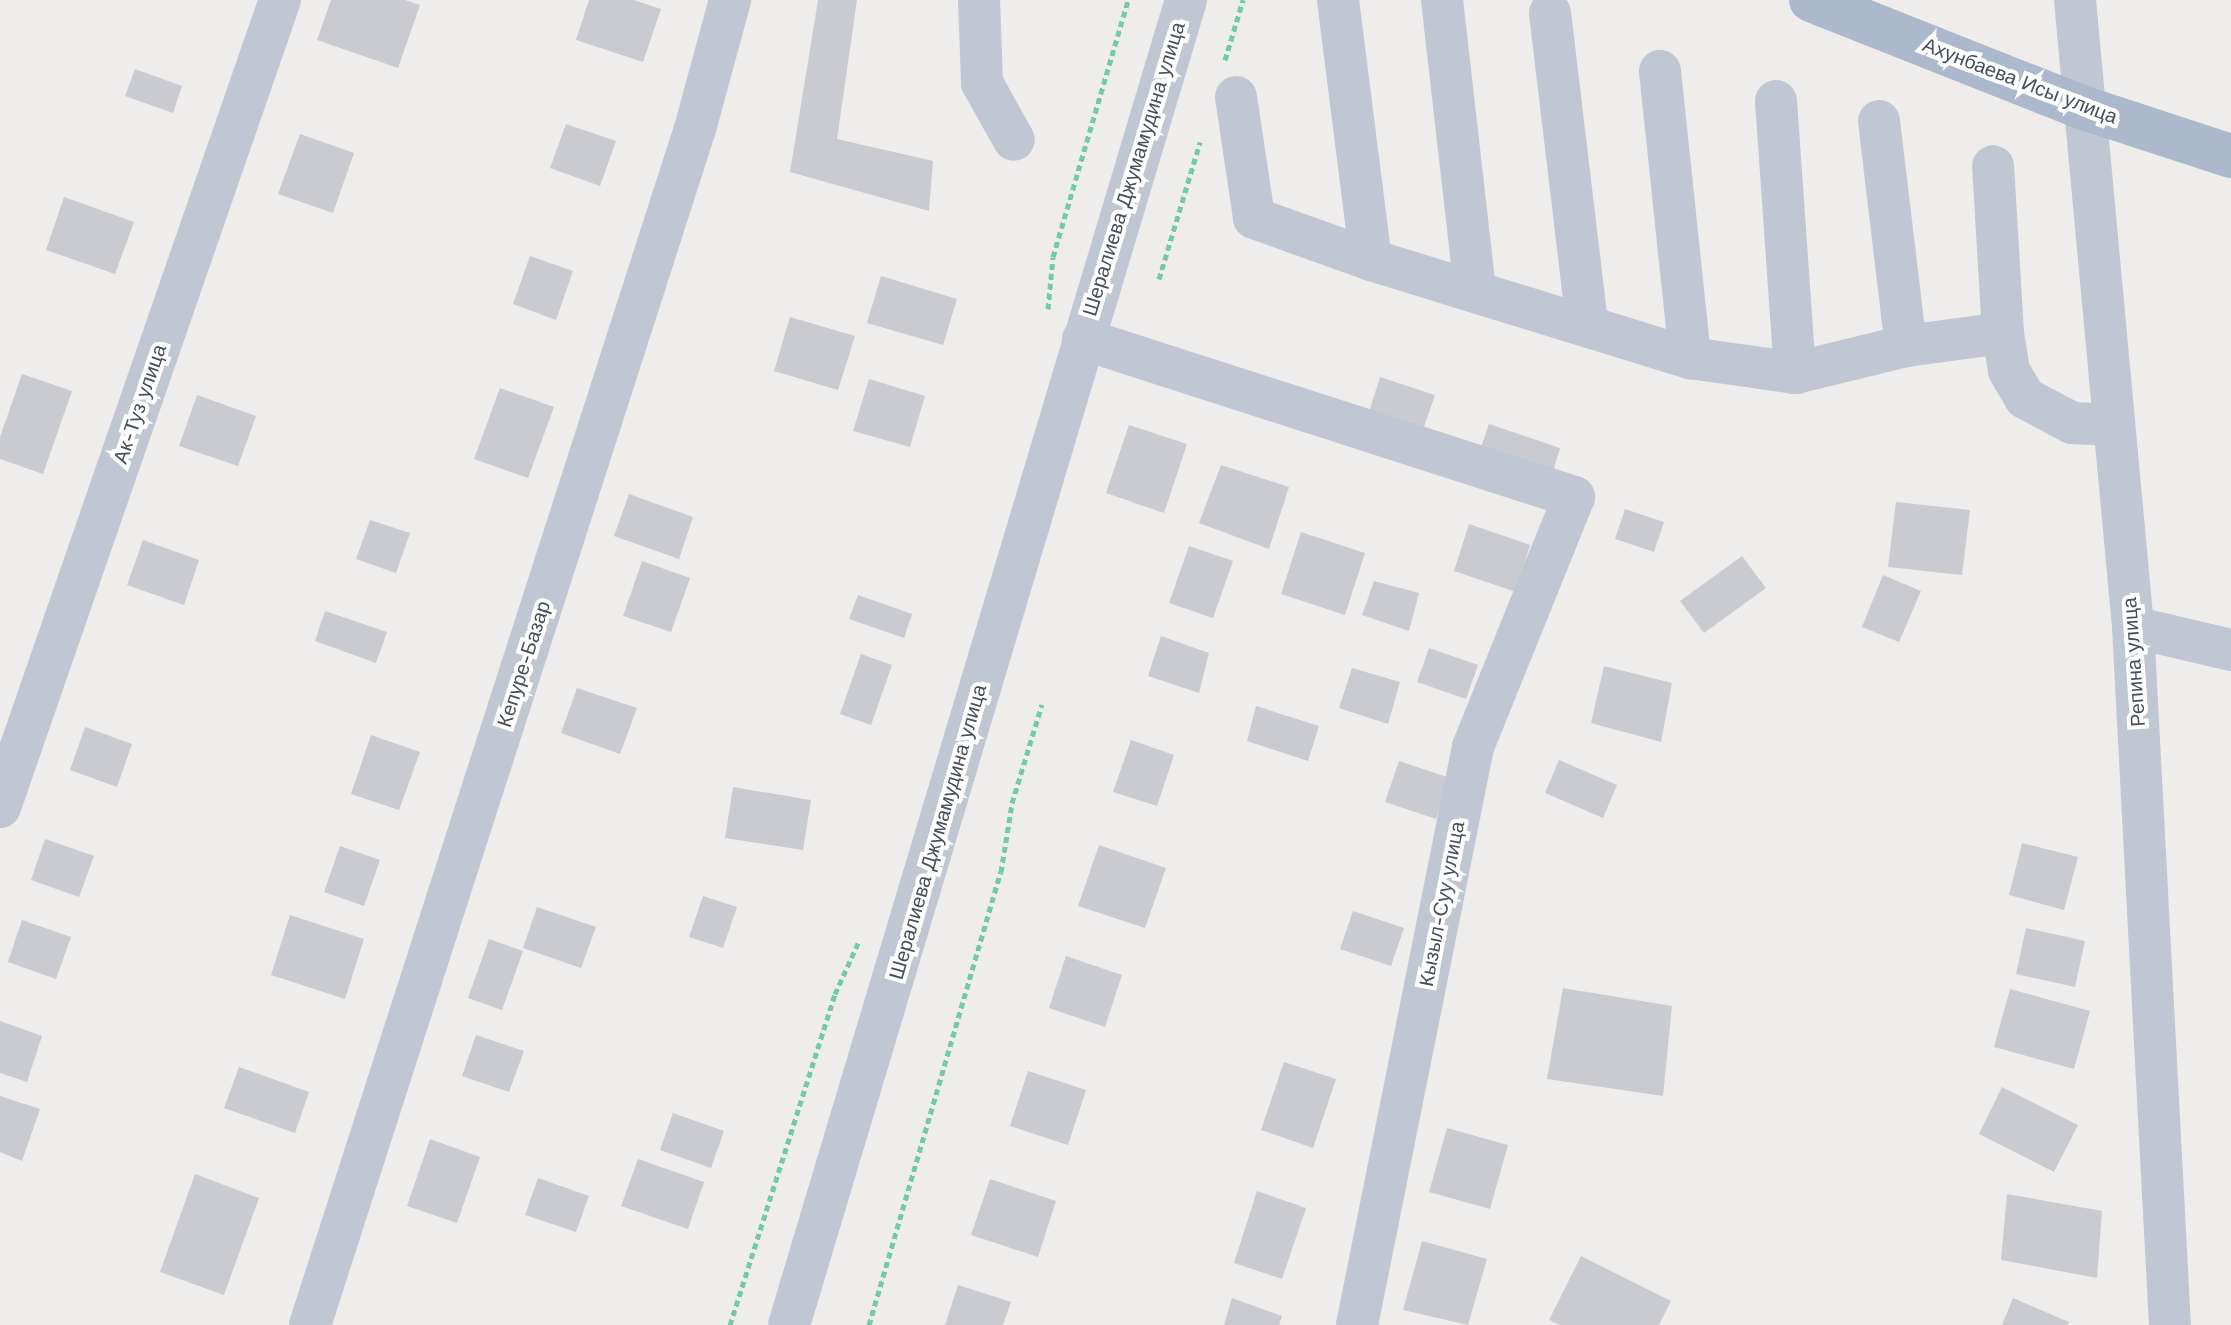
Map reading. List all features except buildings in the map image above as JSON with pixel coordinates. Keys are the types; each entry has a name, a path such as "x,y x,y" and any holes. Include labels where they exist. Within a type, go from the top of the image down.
{"main road":[{"name":"Ахунбаева Исы улица","path":"1811,0 2081,107 2231,156"}],"street":[{"name":"Ак-Туз улица","path":"0,807 280,0"},
{"name":"Кепуре-Базар","path":"310,1325 681,175 730,0"},
{"path":"979,0 982,83 1014,140"},
{"name":"Шералиева Джумамудина улица","path":"789,1325 1186,0"},
{"path":"1338,0 1371,260"},
{"path":"1442,0 1475,291"},
{"name":"Репина улица","path":"2075,0 2081,107 2133,627 2170,1325"},
{"path":"1550,13 1587,324"},
{"path":"1660,71 1690,358"},
{"path":"1236,97 1254,218 1371,260 1690,358 1795,373 1906,346 2003,333"},
{"path":"1776,101 1795,373"},
{"path":"1879,121 1906,346"},
{"path":"1993,166 2003,333 2009,371 2025,398 2072,423 2113,425"},
{"name":"Шералиева Джумамудина улица","path":"1083,339 1574,497"},
{"name":"Кызыл-Суу улица","path":"1357,1325 1473,747 1574,497"},
{"path":"2133,627 2231,650"}],"path":[{"path":"1045,319 1053,257 1128,0"},
{"path":"869,1325 989,917 1012,803 1042,704"},
{"path":"730,1325 835,994 864,930"}]}
